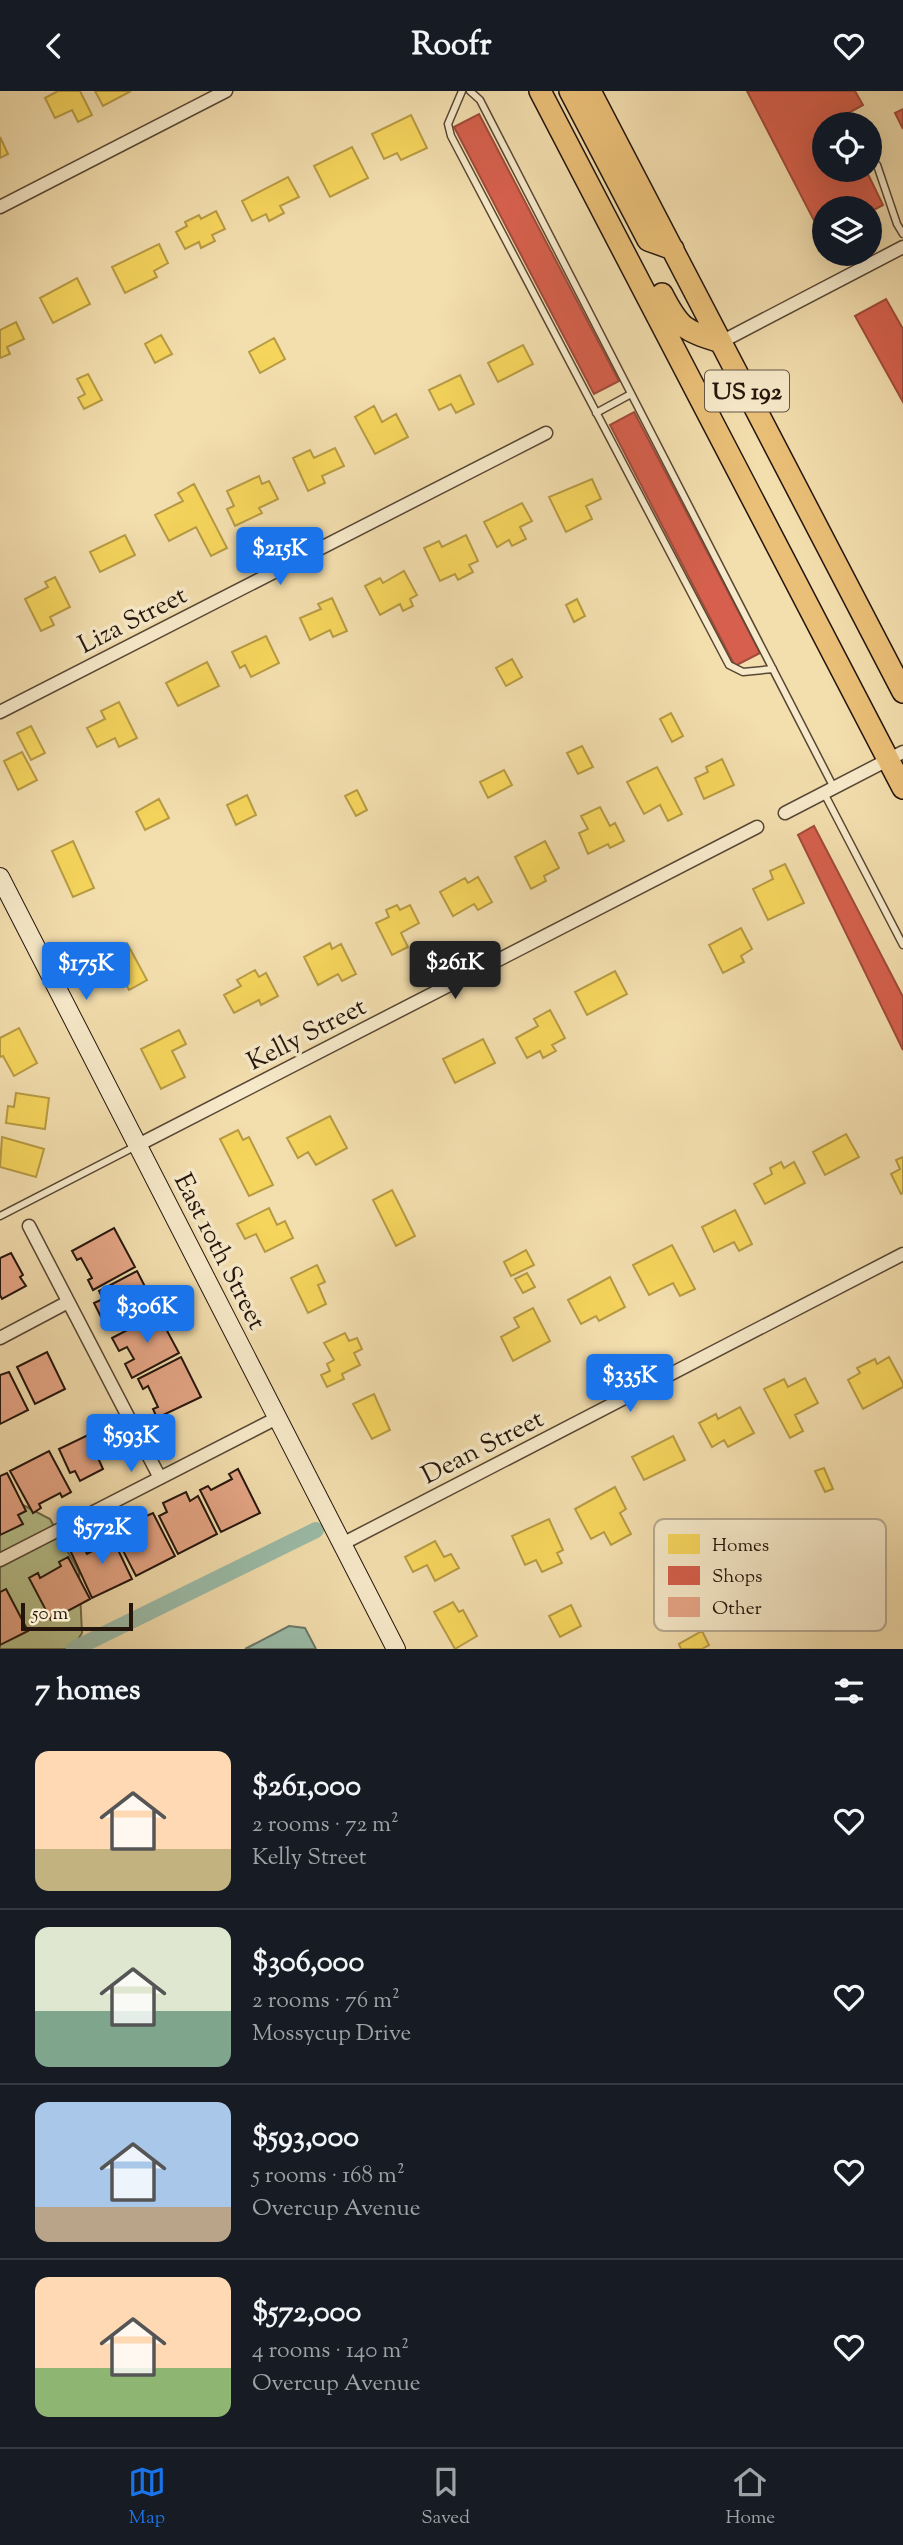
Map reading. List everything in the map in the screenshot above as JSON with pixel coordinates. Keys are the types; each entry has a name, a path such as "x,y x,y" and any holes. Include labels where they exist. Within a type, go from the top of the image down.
{"highway":[{"name":"US 192","path":"540,91 896,756 903,788"},
{"path":"555,91 676,320 694,333 722,342"},
{"path":"570,91 648,240 673,249"},
{"name":"US 192","path":"590,91 903,692"}],"street":[{"path":"0,207 226,91"},
{"path":"722,342 903,247"},
{"name":"Liza Street","path":"0,712 546,433"},
{"path":"785,813 896,756"},
{"name":"Kelly Street","path":"138,1146 757,827"},
{"name":"East 10th Street","path":"0,877 396,1649"},
{"path":"29,1226 160,1478"},
{"name":"Dean Street","path":"342,1544 903,1254"},
{"path":"0,1338 68,1302"},
{"path":"0,1560 277,1417"}],"lane":[{"path":"462,91 448,124 451,136 729,665 743,672 773,669"},
{"path":"470,91 480,100 773,669 903,945"},
{"path":"882,180 903,234"},
{"path":"596,413 631,394"},
{"path":"0,1216 138,1146"}],"green space":[{"path":"0,1493 50,1519 79,1572 82,1633 72,1649 0,1649"}],"shaded area":[{"path":"289,1626 305,1628 316,1649 245,1649"}],"building: Homes":[{"path":"58,91 80,91 92,115 78,122 72,110 55,118 45,98"},
{"path":"95,91 131,91 103,106"},
{"path":"411,115 427,148 401,160 397,153 384,159 372,134"},
{"path":"0,137 8,154 0,158"},
{"path":"352,147 368,178 330,197 314,166"},
{"path":"288,177 299,197 280,206 284,213 269,221 266,214 252,221 242,201"},
{"path":"216,211 225,229 212,235 215,241 201,248 199,242 185,249 176,232 187,226 185,222 199,215 201,219"},
{"path":"159,244 168,263 154,271 157,277 125,293 112,267"},
{"path":"77,278 90,304 53,323 40,298"},
{"path":"16,322 24,339 7,347 10,354 0,358 0,330"},
{"path":"161,335 172,354 155,363 145,344"},
{"path":"274,338 285,359 260,373 249,352"},
{"path":"523,345 533,364 498,382 488,363"},
{"path":"88,374 102,400 84,409 78,398 85,394 77,379"},
{"path":"460,375 474,404 456,413 451,404 439,410 429,390"},
{"path":"374,406 382,422 396,414 408,437 375,454 355,417"},
{"path":"335,448 344,466 322,476 325,483 308,491 293,458 310,450 314,458"},
{"path":"259,476 262,484 269,481 278,499 259,508 262,513 235,526 227,509 234,506 227,491"},
{"path":"592,479 601,499 586,506 592,519 566,532 549,497"},
{"path":"194,484 227,548 211,556 196,527 169,541 155,515 183,501 178,493"},
{"path":"522,503 532,521 520,527 526,539 512,546 509,540 497,547 484,522"},
{"path":"125,535 135,555 100,572 90,552"},
{"path":"466,535 478,561 469,565 473,572 458,580 455,574 440,581 424,548 439,541 442,547"},
{"path":"404,571 417,595 410,599 413,606 403,611 400,604 380,615 365,586 380,578 383,583"},
{"path":"55,577 70,607 50,617 54,625 41,631 25,599 48,587 45,582"},
{"path":"332,598 347,631 333,637 330,630 310,640 300,618 321,609 318,604"},
{"path":"577,599 585,616 574,622 566,605"},
{"path":"266,636 279,663 251,677 245,665 240,668 232,652"},
{"path":"512,659 522,677 506,686 496,668"},
{"path":"207,662 219,686 178,706 166,683"},
{"path":"119,702 137,738 119,747 115,738 97,747 87,728 105,719 101,711"},
{"path":"671,713 683,736 672,742 660,719"},
{"path":"31,726 45,753 31,760 17,733"},
{"path":"582,746 593,767 578,774 567,753"},
{"path":"22,752 37,780 18,790 4,761"},
{"path":"722,759 734,785 704,799 695,778 708,772 706,767"},
{"path":"657,767 682,814 668,821 660,805 644,814 627,782"},
{"path":"504,770 512,785 488,798 480,782"},
{"path":"357,790 367,810 356,816 345,796"},
{"path":"247,795 256,815 236,825 227,805"},
{"path":"159,799 169,818 145,830 136,812"},
{"path":"600,807 610,826 615,823 624,841 610,848 608,844 588,854 579,833 588,829 581,816"},
{"path":"73,841 94,888 73,897 52,851"},
{"path":"545,841 559,868 544,876 546,881 531,889 515,857"},
{"path":"785,864 804,903 768,920 753,889 773,879 770,871"},
{"path":"478,877 492,902 478,910 474,904 453,916 440,892 465,878 468,883"},
{"path":"397,905 400,910 410,905 419,923 401,933 408,947 392,955 376,923 389,917 386,910"},
{"path":"741,928 752,949 741,956 744,962 723,973 709,945"},
{"path":"127,943 147,980 129,990 109,953"},
{"path":"330,943 332,949 341,944 356,974 342,981 338,974 318,985 304,957"},
{"path":"255,970 259,977 266,973 278,996 261,1005 259,1000 234,1013 224,995 241,986 237,980"},
{"path":"615,971 627,994 587,1015 575,992"},
{"path":"550,1010 565,1038 552,1045 556,1051 543,1058 540,1051 527,1058 516,1038 538,1026 534,1019"},
{"path":"19,1028 37,1063 14,1076 3,1056 0,1057 0,1038"},
{"path":"179,1030 186,1044 172,1051 185,1077 161,1089 141,1049"},
{"path":"483,1039 495,1063 455,1083 443,1059"},
{"path":"16,1093 49,1098 45,1129 6,1123 8,1106 14,1107"},
{"path":"330,1116 347,1148 316,1165 308,1152 298,1158 287,1138"},
{"path":"238,1130 243,1140 249,1137 273,1185 249,1196 220,1139"},
{"path":"846,1134 859,1157 825,1175 813,1152"},
{"path":"2,1137 44,1149 36,1177 0,1167"},
{"path":"903,1157 901,1194 891,1174 900,1169 896,1160"},
{"path":"781,1162 784,1168 794,1162 805,1183 765,1204 754,1184 772,1174 770,1168"},
{"path":"392,1190 415,1236 396,1246 373,1200"},
{"path":"269,1208 277,1225 285,1221 293,1238 265,1252 256,1234 245,1239 237,1224"},
{"path":"735,1210 752,1244 739,1251 734,1242 714,1252 702,1227"},
{"path":"672,1245 695,1289 680,1296 673,1283 649,1295 633,1265"},
{"path":"526,1250 534,1265 511,1276 504,1262"},
{"path":"317,1265 325,1282 318,1285 326,1304 308,1313 291,1278"},
{"path":"527,1273 535,1287 523,1293 515,1279"},
{"path":"610,1277 625,1307 599,1321 596,1316 581,1324 568,1300"},
{"path":"533,1308 550,1341 513,1361 501,1337 519,1327 514,1318"},
{"path":"345,1333 349,1341 357,1338 362,1349 354,1353 360,1365 342,1374 344,1379 327,1387 321,1375 330,1371 327,1364 334,1360 324,1343"},
{"path":"889,1357 903,1387 863,1409 848,1380 860,1373 857,1368 875,1359 877,1364"},
{"path":"805,1378 818,1403 795,1415 803,1431 790,1438 764,1389 784,1379 788,1387"},
{"path":"374,1394 390,1430 372,1439 353,1404"},
{"path":"740,1407 754,1433 728,1447 724,1440 712,1447 699,1423 716,1414 718,1419"},
{"path":"673,1436 685,1460 644,1480 632,1457"},
{"path":"824,1468 833,1489 825,1492 815,1471"},
{"path":"615,1487 626,1509 620,1513 631,1534 611,1545 604,1532 591,1539 575,1509"},
{"path":"549,1519 563,1550 557,1553 562,1563 542,1572 536,1560 525,1565 512,1536"},
{"path":"435,1541 444,1557 451,1554 459,1568 435,1581 427,1565 413,1572 405,1557"},
{"path":"453,1602 459,1612 463,1610 477,1636 455,1649 434,1612"},
{"path":"571,1605 581,1626 560,1637 549,1616"},
{"path":"702,1631 709,1645 702,1649 681,1649 679,1644"}],"building: Shops":[{"path":"747,91 855,91 863,105 850,112 812,112 812,182 872,182 879,196 812,196 812,217"},
{"path":"903,109 903,129 895,113"},
{"path":"479,114 619,381 594,394 454,127"},
{"path":"886,299 903,329 903,402 855,316"},
{"path":"634,412 760,653 735,666 610,425"},
{"path":"814,826 903,997 903,1050 798,835"}],"building: Other":[{"path":"114,1228 135,1267 93,1290 88,1280 92,1278 81,1258 77,1260 72,1251"},
{"path":"11,1253 26,1286 2,1299 0,1258"},
{"path":"137,1271 157,1310 119,1330 114,1323 106,1327 94,1303 103,1299 99,1291"},
{"path":"158,1314 179,1353 132,1378 125,1364 134,1359 127,1347 119,1351 112,1338"},
{"path":"47,1352 65,1389 35,1404 17,1367"},
{"path":"181,1357 201,1397 157,1418 153,1409 158,1407 148,1386 143,1389 138,1379"},
{"path":"9,1372 28,1410 0,1424 0,1375"},
{"path":"90,1434 101,1457 98,1458 103,1469 80,1481 75,1471 70,1473 59,1449"},
{"path":"49,1451 71,1492 62,1497 60,1493 39,1504 41,1508 33,1513 10,1471"},
{"path":"238,1469 260,1513 221,1532 200,1490 208,1486 211,1490 232,1479 229,1474"},
{"path":"7,1473 26,1511 18,1515 23,1524 0,1535 0,1476"},
{"path":"186,1492 190,1501 198,1496 217,1534 178,1554 159,1516 167,1512 163,1503"},
{"path":"153,1513 175,1556 136,1576 116,1537 146,1521 144,1517"},
{"path":"109,1531 132,1579 92,1598 70,1550 82,1544 87,1554 100,1547 95,1538"},
{"path":"68,1557 90,1599 51,1620 29,1578 38,1573 40,1578 61,1566 59,1562"},
{"path":"6,1589 28,1631 0,1645 0,1592"}],"waterway":[{"path":"74,1649 316,1530"}]}
